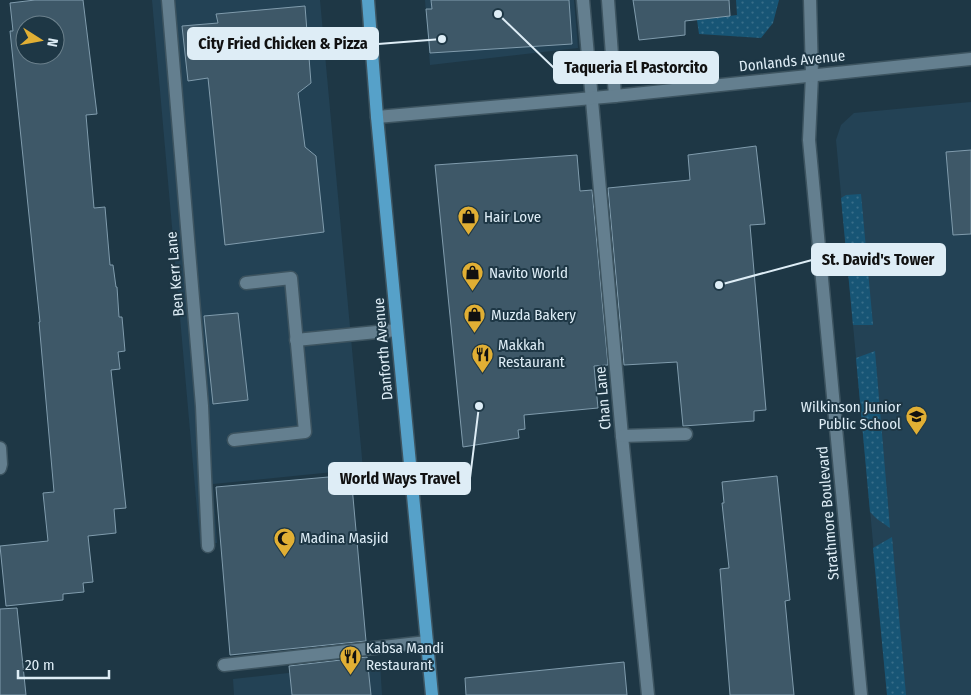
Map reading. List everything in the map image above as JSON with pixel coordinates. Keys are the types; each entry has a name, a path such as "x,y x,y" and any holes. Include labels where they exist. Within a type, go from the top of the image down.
{"main road":[{"name":"Danforth Avenue","path":"368,0 377,117 432,695"}],"street":[{"name":"Ben Kerr Lane","path":"168,0 202,406 208,546"},
{"name":"Chan Lane","path":"583,0 622,436 648,695"},
{"path":"608,0 615,96"},
{"name":"Strathmore Boulevard","path":"810,0 812,75 810,140 861,695"},
{"name":"Donlands Avenue","path":"377,117 615,96 971,59"},
{"path":"234,440 305,432 291,278 246,283"},
{"path":"296,340 397,330"},
{"path":"622,436 686,434"},
{"path":"0,448 0,468"},
{"path":"224,665 427,642"}],"shaded area":[{"path":"152,0 320,0 363,469 213,484 217,543 200,544"},
{"path":"425,0 574,0 578,48 430,65"},
{"path":"736,0 779,0 773,23 761,38 699,34 697,20 737,15"},
{"name":"Wilkinson Junior Public School","path":"971,102 971,695 887,695 836,140 841,125 854,113"},
{"path":"861,194 873,325 853,325 841,198 846,195"},
{"path":"875,351 890,528 870,512 856,358"},
{"path":"892,537 906,695 887,695 873,548"},
{"path":"380,663 382,695 234,695 233,679"}],"building":[{"path":"35,0 83,0 97,114 86,115 94,208 105,207 110,265 113,265 117,287 119,317 122,317 125,351 118,352 120,369 111,370 126,508 114,509 116,533 88,536 93,582 83,583 84,592 63,594 63,600 6,606 0,546 48,541 43,493 54,492 40,322 10,31 13,31 10,3"},
{"path":"431,0 569,0 572,44 430,53 426,9 432,9"},
{"path":"633,0 729,0 730,16 685,21 685,35 639,40"},
{"path":"305,6 311,83 298,93 305,147 316,156 324,232 225,245 208,78 188,81 182,26 218,23 216,14"},
{"path":"756,146 765,224 750,225 766,410 754,411 754,421 683,426 677,362 624,365 608,188 690,180 688,155"},
{"path":"971,150 971,234 953,235 946,152"},
{"path":"577,155 580,191 592,190 608,365 594,366 598,408 524,415 525,429 518,430 519,438 463,447 435,165"},
{"path":"238,313 248,400 213,404 204,316"},
{"path":"351,475 366,641 230,655 216,487"},
{"path":"777,476 790,600 785,601 794,695 730,695 720,569 729,568 722,503 724,503 722,482"},
{"path":"17,608 26,695 0,695 0,609"},
{"path":"367,657 371,695 292,695 289,666"},
{"path":"624,662 627,695 466,695 465,678"}],"place":[{"name":"Taqueria El Pastorcito","path":"498,14"},
{"name":"City Fried Chicken & Pizza","path":"442,39"},
{"name":"Hair Love","path":"468,236"},
{"name":"St. David's Tower","path":"719,285"},
{"name":"Navito World","path":"473,292"},
{"name":"Muzda Bakery","path":"475,334"},
{"name":"Makkah Restaurant","path":"482,373"},
{"name":"World Ways Travel","path":"479,406"},
{"name":"Wilkinson Junior Public School","path":"917,435"},
{"name":"Madina Masjid","path":"284,557"},
{"name":"Kabsa Mandi Restaurant","path":"350,676"}]}
